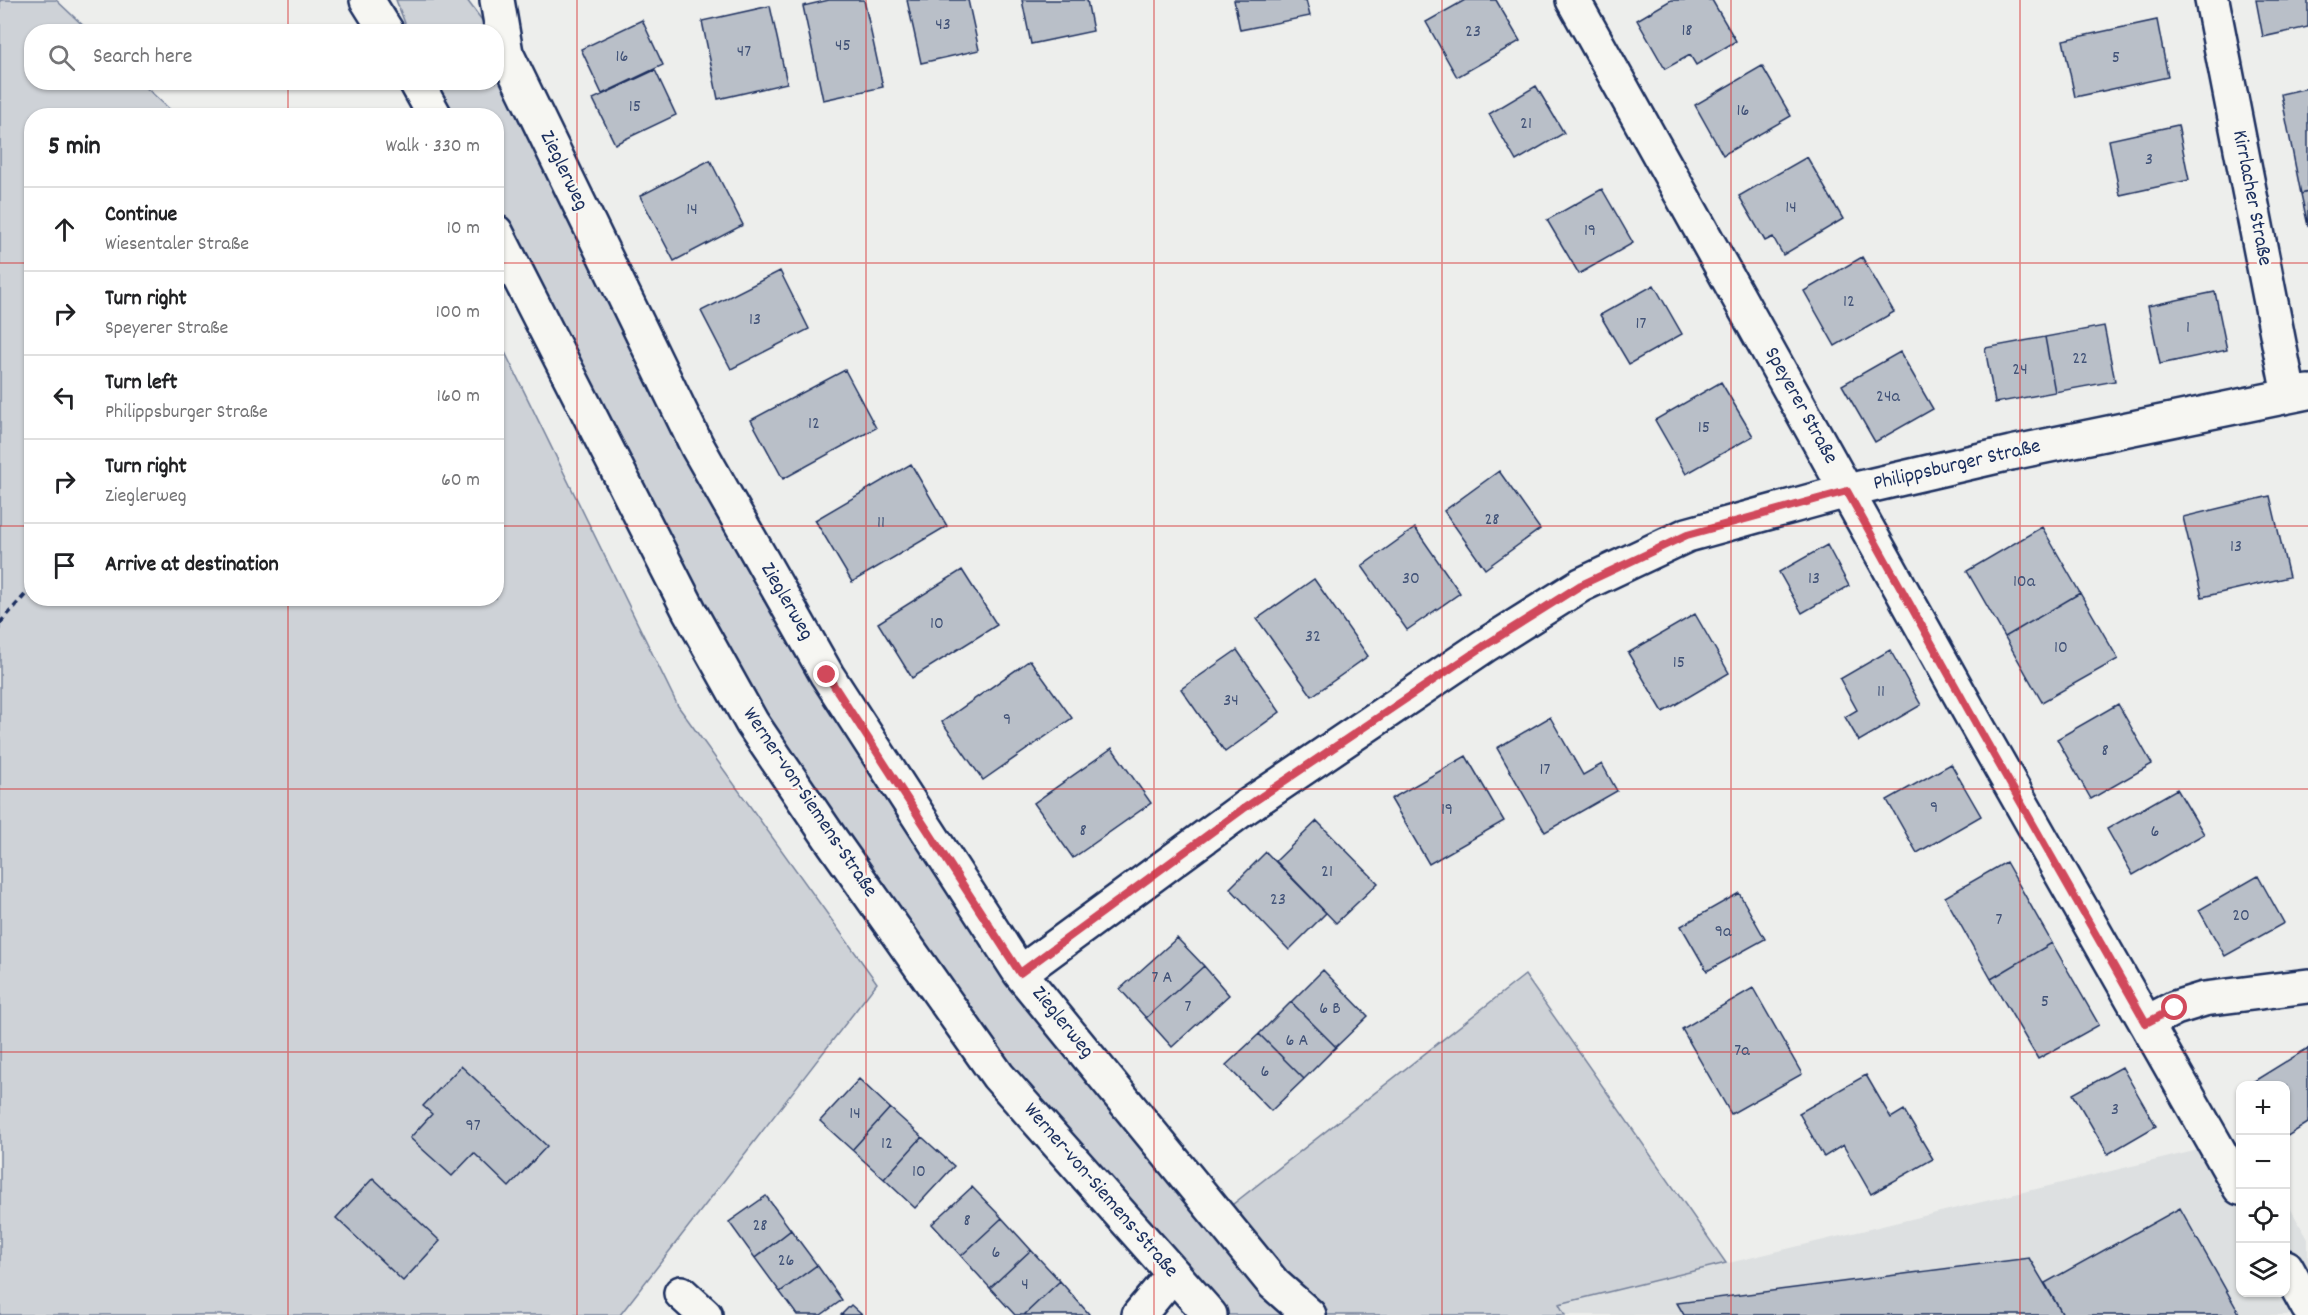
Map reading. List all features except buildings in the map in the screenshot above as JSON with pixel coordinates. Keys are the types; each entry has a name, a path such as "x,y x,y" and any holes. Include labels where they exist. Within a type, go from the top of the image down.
{"street":[{"path":"368,0 382,24"},
{"name":"Zieglerweg","path":"496,0 501,24"},
{"name":"Speyerer Straße","path":"1574,0 1979,729 2236,1179"},
{"name":"Kirrlacher Straße","path":"2212,0 2299,393"},
{"name":"Zieglerweg","path":"504,42 506,53 696,446 827,675 1020,973 1274,1284 1309,1315"},
{"path":"420,90 431,108"},
{"name":"Werner-von-Siemens-Straße","path":"504,248 690,612 752,723 998,1076 1210,1315"},
{"name":"Philippsburger Straße","path":"1020,973 1243,809 1474,653 1581,585 1687,535 1847,491 2011,453 2299,393"},
{"path":"2146,1023 2175,1008 2204,999 2308,986"},
{"path":"2293,1265 2308,1307"},
{"path":"1139,1315 1173,1274"},
{"path":"681,1293 705,1315"}],"path":[{"path":"0,623 24,596"}],"shaded area":[{"path":"0,0 56,0 82,24 24,24 24,90 149,90 168,108 24,108 24,606 504,606 504,350 678,706 877,983 620,1315 0,1315"},
{"path":"396,0 467,0 485,24 405,24"},
{"path":"504,54 697,446 1020,973 1219,1215 1525,975 1726,1263 1559,1304 1565,1315 1213,1315 998,1076 752,723 504,245 504,108 437,108 431,90 504,90"},
{"path":"2236,1141 2236,1297 2290,1297 2290,1208 2308,1239 2308,1315 1565,1315 1558,1304"}],"route":[{"path":"827,675 1020,973 1243,809 1484,646 1581,585 1687,535 1847,491 2146,1023 2175,1008"}]}
